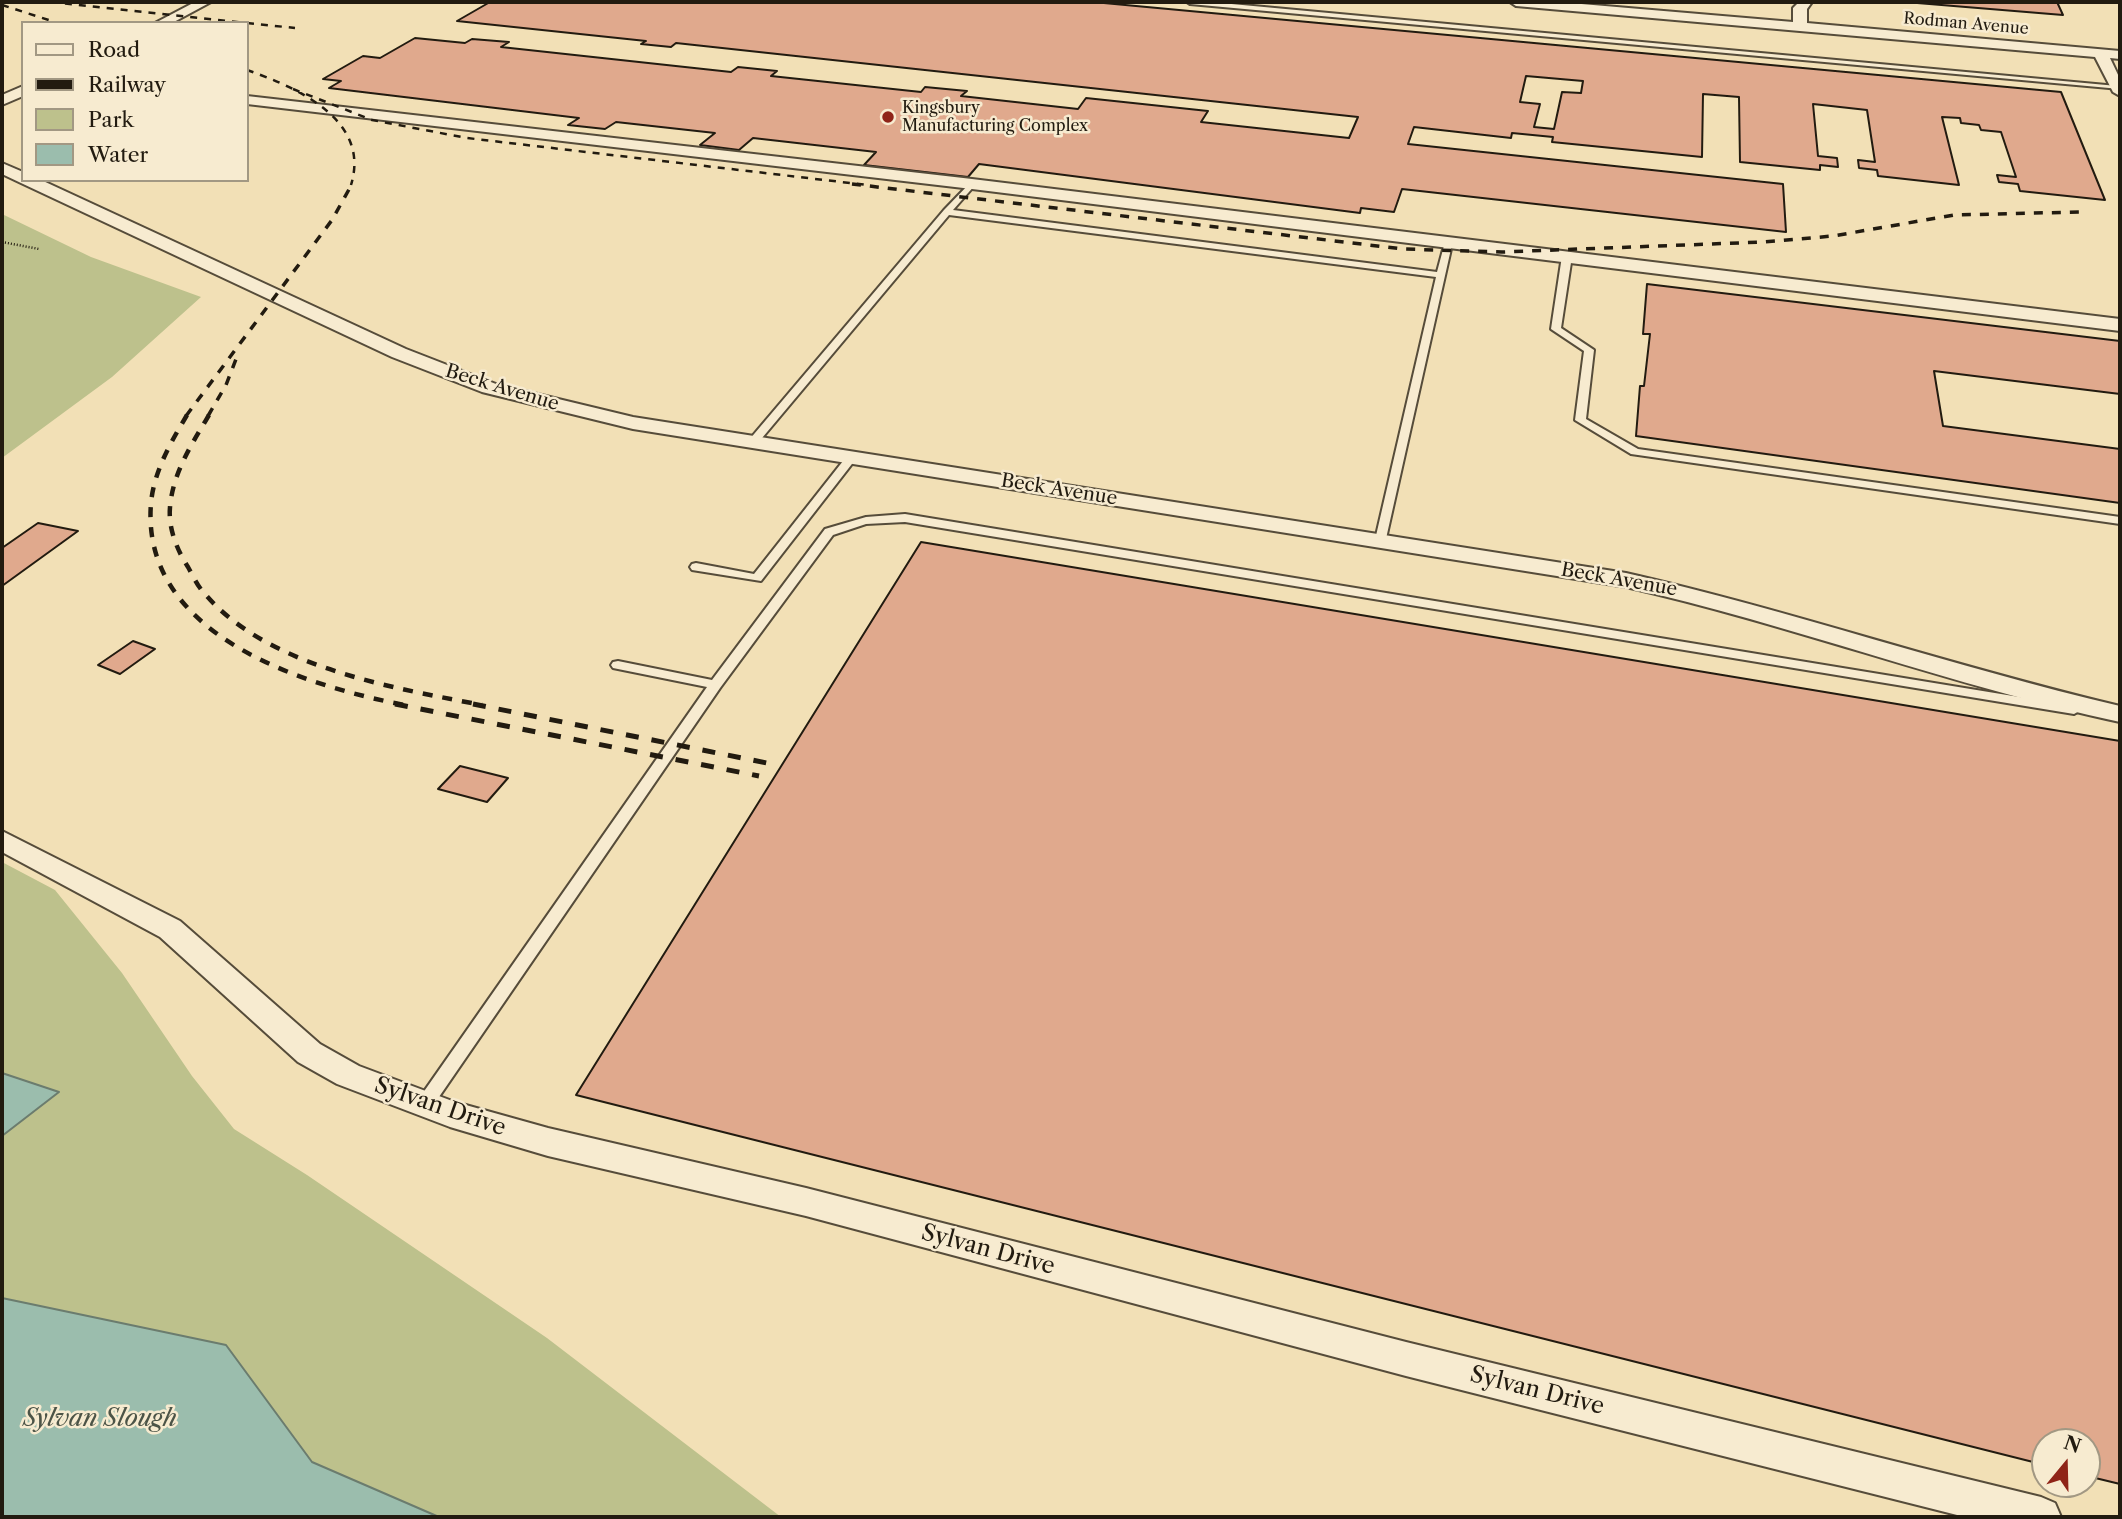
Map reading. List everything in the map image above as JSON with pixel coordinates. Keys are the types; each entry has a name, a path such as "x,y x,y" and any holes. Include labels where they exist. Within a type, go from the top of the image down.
{"street":[{"path":"165,21 205,2"},
{"name":"Rodman Avenue","path":"1516,2 2120,55"},
{"path":"1800,27 1800,8 1806,2"},
{"path":"2100,53 2119,90"},
{"path":"2,100 21,91"},
{"path":"248,100 972,184 2120,325"},
{"name":"Beck Avenue","path":"2,169 21,177"},
{"name":"Beck Avenue","path":"31,182 399,353 468,380 541,402 633,423 1381,540 1696,595 2025,692 2120,716"},
{"name":"Sylvan Drive","path":"2,840 170,929 309,1053 348,1075 424,1105 548,1142 806,1202 1406,1359 2041,1517"}],"lane":[{"path":"1189,2 2119,90"},
{"path":"753,442 972,184"},
{"path":"947,212 1441,275"},
{"path":"1381,540 1450,242"},
{"path":"1567,256 1556,329 1589,350 1580,421 1635,452 2120,521"},
{"path":"696,567 757,578 851,458"},
{"path":"424,1105 715,685 829,532 849,523 874,518 905,517 2120,716"},
{"path":"618,666 715,685"}],"path":[{"path":"2,243 39,249"}],"green space":[{"path":"2,214 91,257 201,297 112,377 2,458"},
{"path":"2,862 55,890 122,973 192,1076 234,1129 307,1175 547,1338 781,1517 258,1517 2,1407"}],"water":[{"path":"2,1073 59,1092 2,1136"},
{"name":"Sylvan Slough","path":"2,1298 226,1345 312,1462 439,1517 2,1517"}],"building":[{"name":"Kingsbury Manufacturing Complex","path":"490,2 1093,2 2061,92 2105,200 2020,191 2018,184 1999,182 1997,175 2016,177 2001,132 1981,130 1979,125 1961,123 1960,118 1942,117 1959,185 1878,176 1877,170 1859,168 1858,160 1875,162 1867,110 1813,104 1818,156 1837,158 1838,167 1820,165 1820,170 1740,162 1739,97 1703,94 1702,157 1552,142 1553,137 1512,133 1511,138 1414,127 1408,144 1783,184 1786,232 1402,189 1394,212 1361,208 1360,213 979,164 968,177 864,165 876,152 753,138 739,150 700,145 715,133 616,122 605,129 568,125 579,118 329,88 341,81 323,79 363,56 380,58 415,38 465,43 472,39 509,42 501,47 731,72 738,67 777,71 771,76 921,92 925,87 967,91 961,96 1078,109 1086,98 1208,111 1201,122 1349,138 1358,117 676,43 671,47 641,44 646,41 457,21","holes":["1526,76 1583,81 1581,93 1562,92 1554,129 1534,127 1540,104 1520,102"]},
{"path":"1905,2 2057,2 2063,15"},
{"path":"1647,284 2120,341 2120,394 1934,371 1943,426 2120,449 2120,503 1636,436 1640,386 1644,386 1650,334 1643,334"},
{"path":"38,523 78,531 2,586 2,548"},
{"path":"921,542 2120,741 2120,1484 2101,1479 2101,1428 2031,1428 2031,1461 576,1095"},
{"path":"133,641 155,649 120,674 98,665"},
{"path":"460,766 508,778 487,802 438,789"}],"railway":[{"path":"51,2 227,21"},
{"path":"2,5 52,21"},
{"path":"248,23 295,28"},
{"path":"248,70 295,90"},
{"path":"295,90 372,120 467,138 867,185"},
{"path":"295,90 326,110 340,125 350,142 354,162 351,185"},
{"path":"186,416 332,220 352,184"},
{"path":"852,184 1403,249 1502,252 1763,242 1833,236 1954,215 2079,212"},
{"path":"208,416 226,385 238,354"},
{"path":"187,415 159,468 151,503 155,549 172,587 200,620 236,646 277,667 320,684 404,705"},
{"path":"209,415 179,470 170,507 172,531 177,546 205,594 231,619 262,640 296,657 372,682 482,705"},
{"path":"395,704 759,776"},
{"path":"473,704 772,764"}],"place":[{"name":"Kingsbury Manufacturing Complex","path":"888,117"}]}
